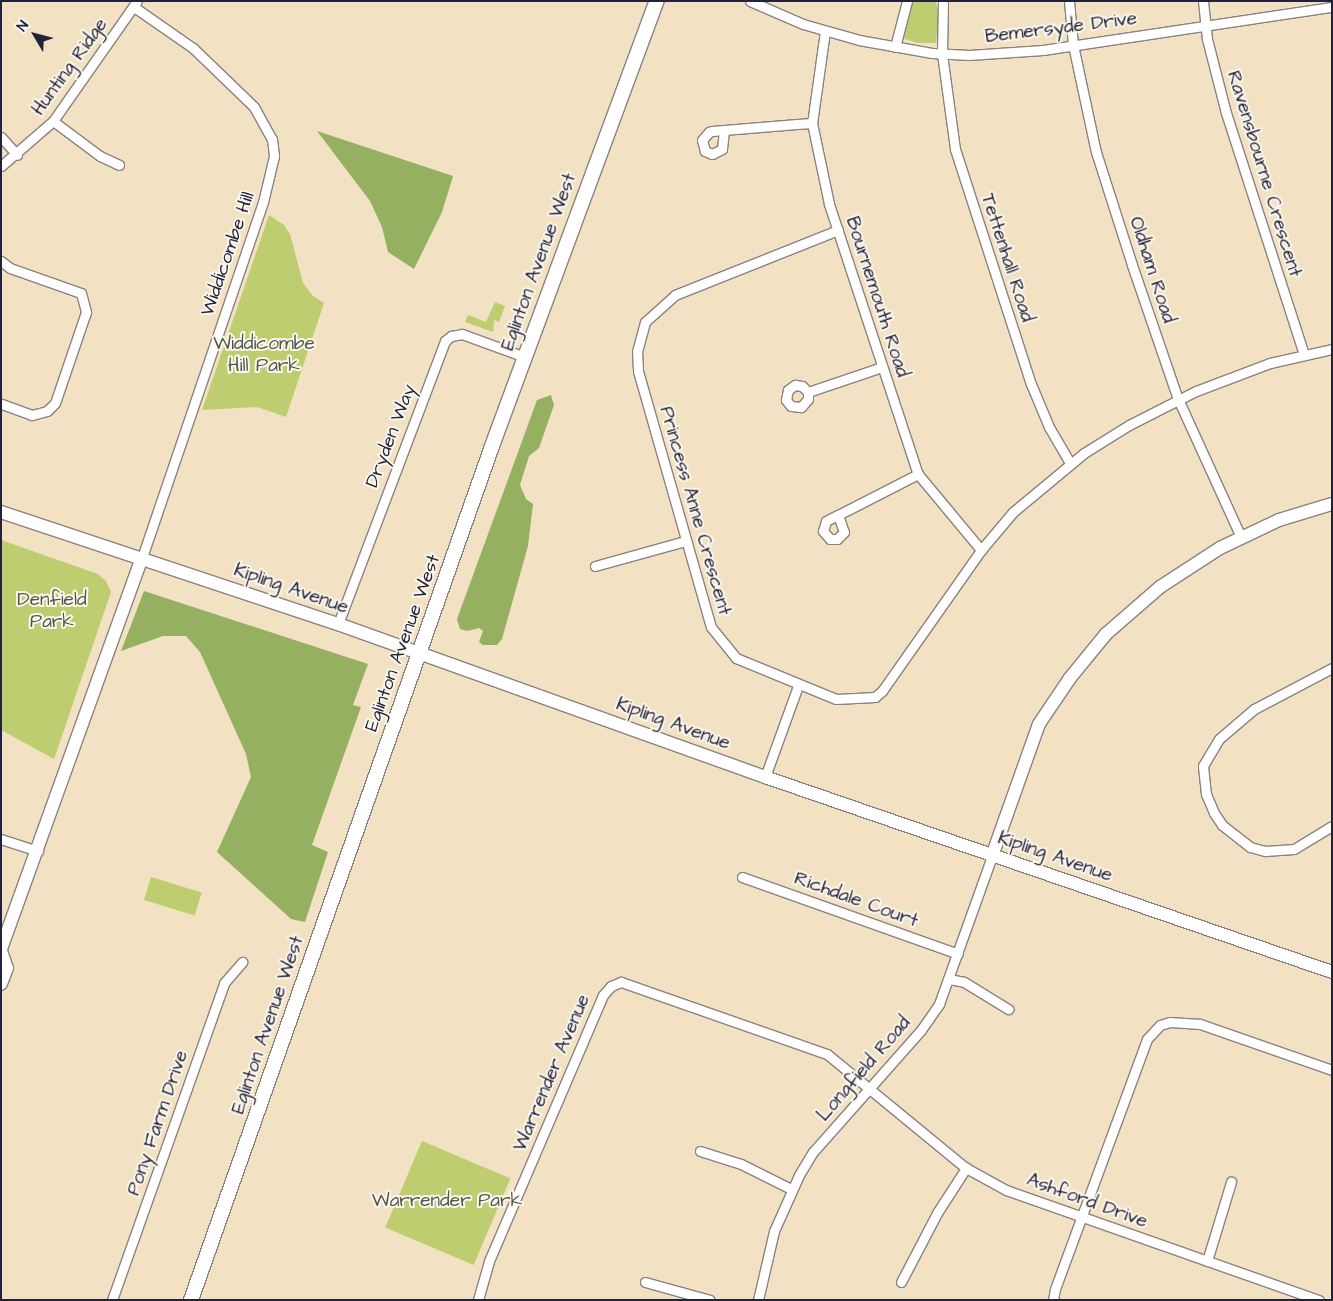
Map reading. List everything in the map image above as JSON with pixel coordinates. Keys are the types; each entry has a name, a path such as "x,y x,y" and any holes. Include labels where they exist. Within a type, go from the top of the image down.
{"main road":[{"name":"Eglinton Avenue West","path":"191,1300 525,357 657,1"},
{"path":"992,856 1030,744 1070,678 1106,634 1141,602 1199,560 1241,537 1279,520 1332,504"},
{"name":"Kipling Avenue","path":"1,512 338,624 765,777 1332,972"},
{"path":"1,984 7,968 1,950 38,852 141,560"}],"street":[{"name":"Bemersyde Drive","path":"750,1 764,4 825,31 895,47 942,54 1016,53 1332,7"},
{"path":"895,47 907,1"},
{"path":"942,1 942,54"},
{"name":"Oldham Road","path":"1069,1 1072,46 1096,152 1178,399 1241,537"},
{"name":"Ravensbourne Crescent","path":"1203,1 1205,26 1226,112 1304,354"},
{"name":"Hunting Ridge","path":"1,166 17,155 53,121 135,4"},
{"name":"Widdicombe Hill","path":"135,4 194,48 254,107 272,139 274,156 263,202 141,560"},
{"name":"Bournemouth Road","path":"825,31 812,123 822,178 918,474 981,550"},
{"name":"Tettenhall Road","path":"942,54 948,114 968,194 1031,384 1049,427 1070,464"},
{"path":"53,121 100,156 119,165"},
{"path":"724,130 812,123"},
{"path":"1,137 17,155"},
{"name":"Princess Anne Crescent","path":"838,230 681,292 665,302 645,322 638,341 638,371 711,627 717,637 736,658 798,686 836,699 875,697 896,673 981,550 1014,512 1070,464 1129,425 1178,399 1254,368 1304,354 1332,350"},
{"path":"1,262 80,292 86,312 55,403 47,411 32,415 1,404"},
{"name":"Dryden Way","path":"338,624 445,341 451,336 462,334 525,357"},
{"path":"808,392 882,367"},
{"path":"838,515 918,474"},
{"path":"595,566 685,540"},
{"path":"1332,668 1254,709 1219,739 1203,766 1206,794 1214,813 1222,825 1250,847 1265,851 1294,849 1332,826"},
{"path":"765,777 798,686"},
{"path":"1,839 38,852"},
{"name":"Longfield Road","path":"758,1300 774,1231 791,1189 813,1152 934,1013 949,979 992,856"},
{"name":"Richdale Court","path":"742,876 958,954"},
{"name":"Pony Farm Drive","path":"112,1300 224,983 242,962"},
{"path":"949,979 964,982 1008,1009"},
{"name":"Warrender Avenue","path":"478,1300 493,1252 603,995 611,986 621,982 634,985 816,1049 838,1061 870,1088"},
{"path":"1053,1300 1147,1039 1160,1025 1170,1022 1200,1024 1332,1070"},
{"name":"Ashford Drive","path":"870,1088 966,1168 1006,1190 1319,1300"},
{"path":"700,1151 734,1162 791,1189"},
{"path":"900,1282 937,1213 966,1168"},
{"path":"1207,1261 1231,1182"},
{"path":"645,1282 710,1300"}],"green space":[{"path":"910,1 936,2 939,15 936,43 917,43 902,38"},
{"path":"317,131 453,176 442,212 414,269 388,252 382,227 370,201"},
{"name":"Widdicombe Hill Park","path":"269,215 284,225 290,234 303,283 313,296 324,303 286,417 257,407 202,410"},
{"path":"495,302 505,306 499,322 494,320 493,332 465,322 468,315 486,322"},
{"path":"551,395 554,405 539,448 529,456 520,485 526,499 533,504 528,546 502,639 497,645 483,645 479,642 483,631 479,628 467,631 460,629 457,619 537,400"},
{"name":"Denfield Park","path":"1,540 98,574 106,581 111,592 54,759 1,730"},
{"path":"144,591 368,664 353,705 361,707 312,845 328,852 305,922 291,919 217,852 251,777 246,754 200,652 186,636 163,636 121,651"},
{"path":"151,877 202,892 195,915 144,900"},
{"name":"Warrender Park","path":"422,1141 510,1179 474,1265 385,1228"}]}
